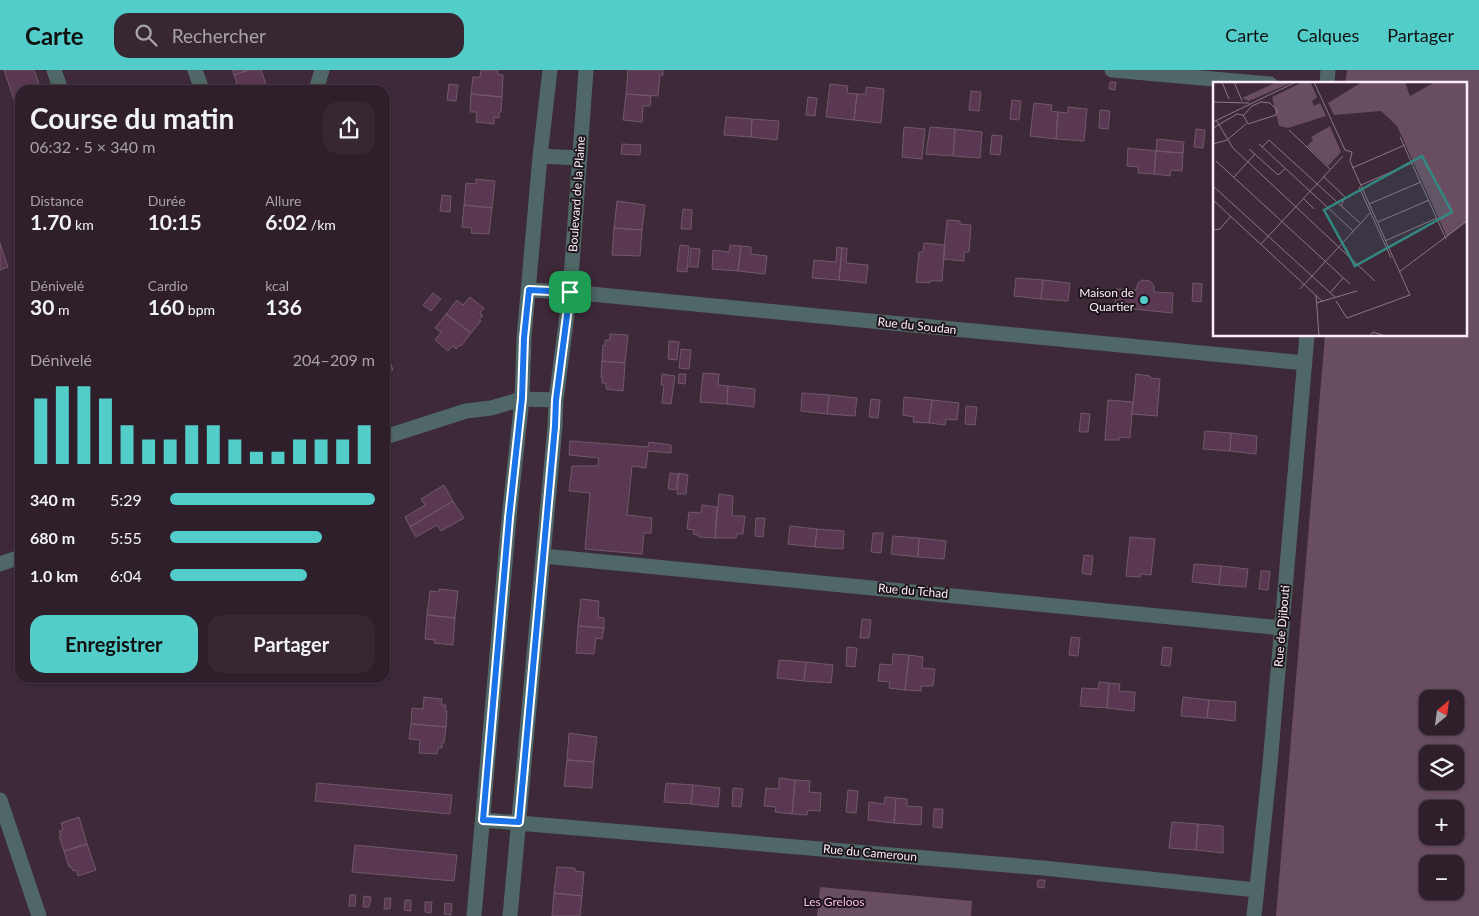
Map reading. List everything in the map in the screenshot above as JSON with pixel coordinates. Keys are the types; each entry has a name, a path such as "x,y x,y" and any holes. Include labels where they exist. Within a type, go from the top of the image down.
{"street":[{"path":"54,70 59,85"},
{"path":"195,70 200,85"},
{"path":"318,85 322,70"},
{"path":"474,916 509,518 522,398 524,338 540,156 550,70"},
{"name":"Boulevard de la Plaine","path":"510,916 556,400 570,292 586,70"},
{"path":"1112,70 1247,82"},
{"path":"540,156 580,158"},
{"name":"Rue du Soudan","path":"529,290 570,292 1305,363"},
{"name":"Rue de Djibouti","path":"1254,916 1270,764 1307,336"},
{"path":"390,435 466,411 490,408 522,398 556,400"},
{"name":"Rue du Tchad","path":"543,556 1282,628"},
{"path":"0,564 15,559"},
{"path":"0,800 39,916"},
{"name":"Rue du Cameroun","path":"483,820 1043,868 1256,890"}],"green space":[{"path":"1347,70 1479,70 1479,916 1276,916 1325,336 1466,336 1466,82 1345,82"},
{"name":"Les Greloos","path":"820,887 972,901 971,916 817,916"}],"building":[{"path":"4,70 34,70 39,85 15,85 15,102"},
{"path":"232,70 249,70 234,75"},
{"path":"249,70 261,70 266,85 237,85 234,75"},
{"path":"481,70 498,70 498,74 503,75 502,97 471,94 473,77 480,77"},
{"path":"628,70 663,70 663,75 660,75 658,96 626,94"},
{"path":"1110,82 1116,82 1115,90 1109,89"},
{"path":"449,84 458,85 456,101 447,100"},
{"path":"830,84 848,86 847,93 857,94 854,120 826,117"},
{"path":"866,87 884,89 881,123 854,120 857,94 866,94"},
{"path":"971,91 981,92 979,111 969,110"},
{"path":"471,94 502,97 501,112 499,112 499,118 494,117 494,124 476,122 477,112 470,112"},
{"path":"626,94 651,96 650,106 643,106 642,122 623,120"},
{"path":"808,97 817,98 815,116 806,115"},
{"path":"1012,100 1021,101 1019,120 1010,119"},
{"path":"1034,103 1052,105 1051,111 1058,112 1056,139 1030,136"},
{"path":"1068,107 1087,109 1084,141 1056,139 1058,112 1068,113"},
{"path":"1100,110 1110,111 1108,129 1099,128"},
{"path":"726,117 752,119 751,137 724,135"},
{"path":"752,119 779,121 777,140 751,137"},
{"path":"904,127 925,129 922,159 902,157"},
{"path":"930,127 955,129 953,156 926,154"},
{"path":"955,129 982,132 980,158 953,156"},
{"path":"1196,129 1205,130 1203,148 1194,147"},
{"path":"992,135 1002,136 1000,155 990,154"},
{"path":"1157,139 1184,142 1183,153 1156,151"},
{"path":"622,144 641,145 640,155 621,154"},
{"path":"1128,148 1156,151 1154,174 1138,173 1138,167 1127,166"},
{"path":"1156,151 1183,153 1182,171 1171,170 1170,176 1154,174"},
{"path":"476,179 495,181 492,208 464,205 466,183 476,184"},
{"path":"442,195 451,196 450,212 440,211"},
{"path":"617,201 645,205 642,230 614,228"},
{"path":"464,205 492,208 489,234 471,233 472,228 462,227"},
{"path":"683,209 692,210 691,229 681,229"},
{"path":"947,220 960,221 960,224 971,225 969,252 964,252 964,261 943,259"},
{"path":"614,228 642,230 640,256 612,255"},
{"path":"0,243 8,267 0,270"},
{"path":"924,243 945,245 942,281 930,281 930,283 916,282 919,252 923,252"},
{"path":"680,245 689,246 687,272 677,271"},
{"path":"730,245 741,246 738,271 712,269 713,250 729,252"},
{"path":"741,246 751,247 751,254 767,256 765,274 738,271"},
{"path":"837,247 842,248 839,280 812,278 814,260 836,262"},
{"path":"691,248 700,249 698,267 689,267"},
{"path":"842,248 847,248 846,263 868,265 866,283 839,280"},
{"path":"1016,278 1043,280 1041,299 1014,296"},
{"path":"1043,280 1070,283 1068,301 1041,299"},
{"name":"Maison de Quartier","path":"1142,280 1150,281 1154,286 1154,292 1173,293 1172,313 1115,307 1116,289 1136,290 1138,283"},
{"path":"1193,283 1202,284 1201,302 1192,301"},
{"path":"433,293 441,299 431,311 423,305"},
{"path":"470,297 484,308 480,313 483,316 479,320 481,321 471,333 446,314 457,300 463,305"},
{"path":"446,314 471,333 461,346 456,349 453,346 448,351 435,340 441,332 435,328"},
{"path":"610,334 628,335 625,363 602,361 603,345 605,346 605,340 610,340"},
{"path":"669,341 679,342 677,360 668,359"},
{"path":"681,349 691,350 689,369 679,368"},
{"path":"602,361 625,363 623,391 606,389 606,383 602,383 601,377"},
{"path":"703,373 719,374 718,385 728,386 727,404 700,402"},
{"path":"662,374 675,376 671,404 662,403 664,385 661,385"},
{"path":"679,374 686,374 685,384 678,383"},
{"path":"1136,374 1160,379 1157,416 1132,414"},
{"path":"728,386 755,389 754,407 727,404"},
{"path":"802,393 829,395 827,414 801,411"},
{"path":"829,395 857,398 855,416 827,414"},
{"path":"904,397 932,400 929,423 913,422 914,417 903,415"},
{"path":"871,399 880,400 878,418 869,417"},
{"path":"932,400 959,403 957,420 946,419 945,425 929,423"},
{"path":"1108,400 1133,402 1130,438 1119,437 1119,440 1105,440"},
{"path":"966,406 977,407 975,425 965,424"},
{"path":"1081,413 1090,414 1088,432 1079,432"},
{"path":"1205,431 1231,433 1230,451 1203,449"},
{"path":"1231,433 1257,436 1256,454 1230,451"},
{"path":"570,441 648,447 649,442 671,445 671,453 648,451 646,468 632,466 627,515 652,518 651,533 644,533 642,554 585,549 590,493 569,491 572,466 598,466 599,458 569,455"},
{"path":"670,473 678,474 676,490 668,489"},
{"path":"679,473 688,475 686,494 677,494"},
{"path":"444,485 453,501 410,527 405,517 425,505 421,499"},
{"path":"719,494 733,496 732,516 745,516 743,534 737,534 736,538 715,538"},
{"path":"453,501 464,518 441,531 437,525 416,537 410,527"},
{"path":"702,505 717,507 715,538 699,537 699,535 693,534 694,530 687,529 689,512 701,513"},
{"path":"756,518 765,518 763,537 755,536"},
{"path":"790,526 817,529 815,547 788,544"},
{"path":"817,529 844,531 843,549 815,547"},
{"path":"873,533 883,533 881,553 871,552"},
{"path":"893,536 919,538 918,557 891,554"},
{"path":"1130,537 1155,539 1151,575 1141,574 1140,577 1126,576"},
{"path":"919,538 946,541 944,559 918,557"},
{"path":"1084,555 1093,556 1091,575 1082,573"},
{"path":"1194,564 1221,566 1219,585 1192,582"},
{"path":"1221,566 1248,569 1246,587 1219,585"},
{"path":"1261,571 1270,571 1268,590 1259,589"},
{"path":"439,589 458,591 455,618 427,615 430,591 439,592"},
{"path":"581,599 599,601 598,617 604,618 604,628 578,626"},
{"path":"427,615 455,618 453,645 434,643 435,640 425,639"},
{"path":"862,619 871,620 869,638 860,638"},
{"path":"578,626 604,628 602,639 596,638 594,654 576,653"},
{"path":"1071,637 1080,638 1078,656 1069,655"},
{"path":"847,647 857,648 855,667 846,666"},
{"path":"1163,647 1172,648 1170,666 1161,665"},
{"path":"893,654 909,655 905,690 889,688 890,682 878,681 880,664 892,665"},
{"path":"909,655 923,657 922,668 935,669 933,686 921,686 921,691 905,690"},
{"path":"779,660 806,662 804,681 777,678"},
{"path":"806,662 833,665 831,683 804,681"},
{"path":"1099,682 1109,683 1107,708 1080,706 1082,688 1098,689"},
{"path":"1109,683 1120,684 1119,691 1135,692 1134,711 1107,708"},
{"path":"424,697 442,699 441,705 446,705 445,711 447,711 446,727 411,724 412,708 423,709"},
{"path":"1183,697 1209,700 1207,718 1181,716"},
{"path":"1209,700 1236,702 1235,721 1207,718"},
{"path":"411,724 446,727 444,743 442,743 442,748 438,748 437,754 419,753 420,740 409,739"},
{"path":"569,733 597,737 594,762 567,760"},
{"path":"567,760 594,762 592,788 564,786"},
{"path":"779,778 795,780 792,814 775,812 776,807 764,806 766,788 779,789"},
{"path":"795,780 810,781 809,792 821,793 820,811 808,810 807,815 792,814"},
{"path":"317,783 452,795 450,814 315,801"},
{"path":"666,783 693,785 691,804 664,802"},
{"path":"693,785 720,788 718,807 691,804"},
{"path":"733,788 743,789 741,807 732,806"},
{"path":"848,790 858,791 856,813 846,812"},
{"path":"885,797 896,798 894,823 868,820 869,802 884,804"},
{"path":"896,798 907,799 907,806 922,807 921,825 894,823"},
{"path":"934,809 943,809 942,828 933,827"},
{"path":"79,817 87,844 64,851 59,836 61,835 59,831 63,830 61,823"},
{"path":"1172,822 1198,824 1196,850 1169,848"},
{"path":"1198,824 1223,826 1223,853 1196,850"},
{"path":"87,844 96,870 78,876 76,870 73,871 69,867 64,851"},
{"path":"355,845 457,855 454,881 352,872"},
{"path":"557,867 575,868 575,871 584,872 582,896 554,893"},
{"path":"1038,880 1045,880 1044,888 1037,887"},
{"path":"554,893 582,896 580,916 552,916"},
{"path":"350,895 356,895 355,906 349,906"},
{"path":"364,896 371,897 369,907 363,907"},
{"path":"385,898 391,898 390,909 384,909"},
{"path":"405,900 411,900 411,911 404,910"},
{"path":"425,902 432,902 431,913 425,912"},
{"path":"445,903 452,904 451,915 444,914"}],"place":[{"name":"Maison de Quartier","path":"1144,300"}],"route":[{"path":"529,290 570,292 556,400 532,691 519,822 483,820 509,518 522,398 524,338 529,290"}]}
